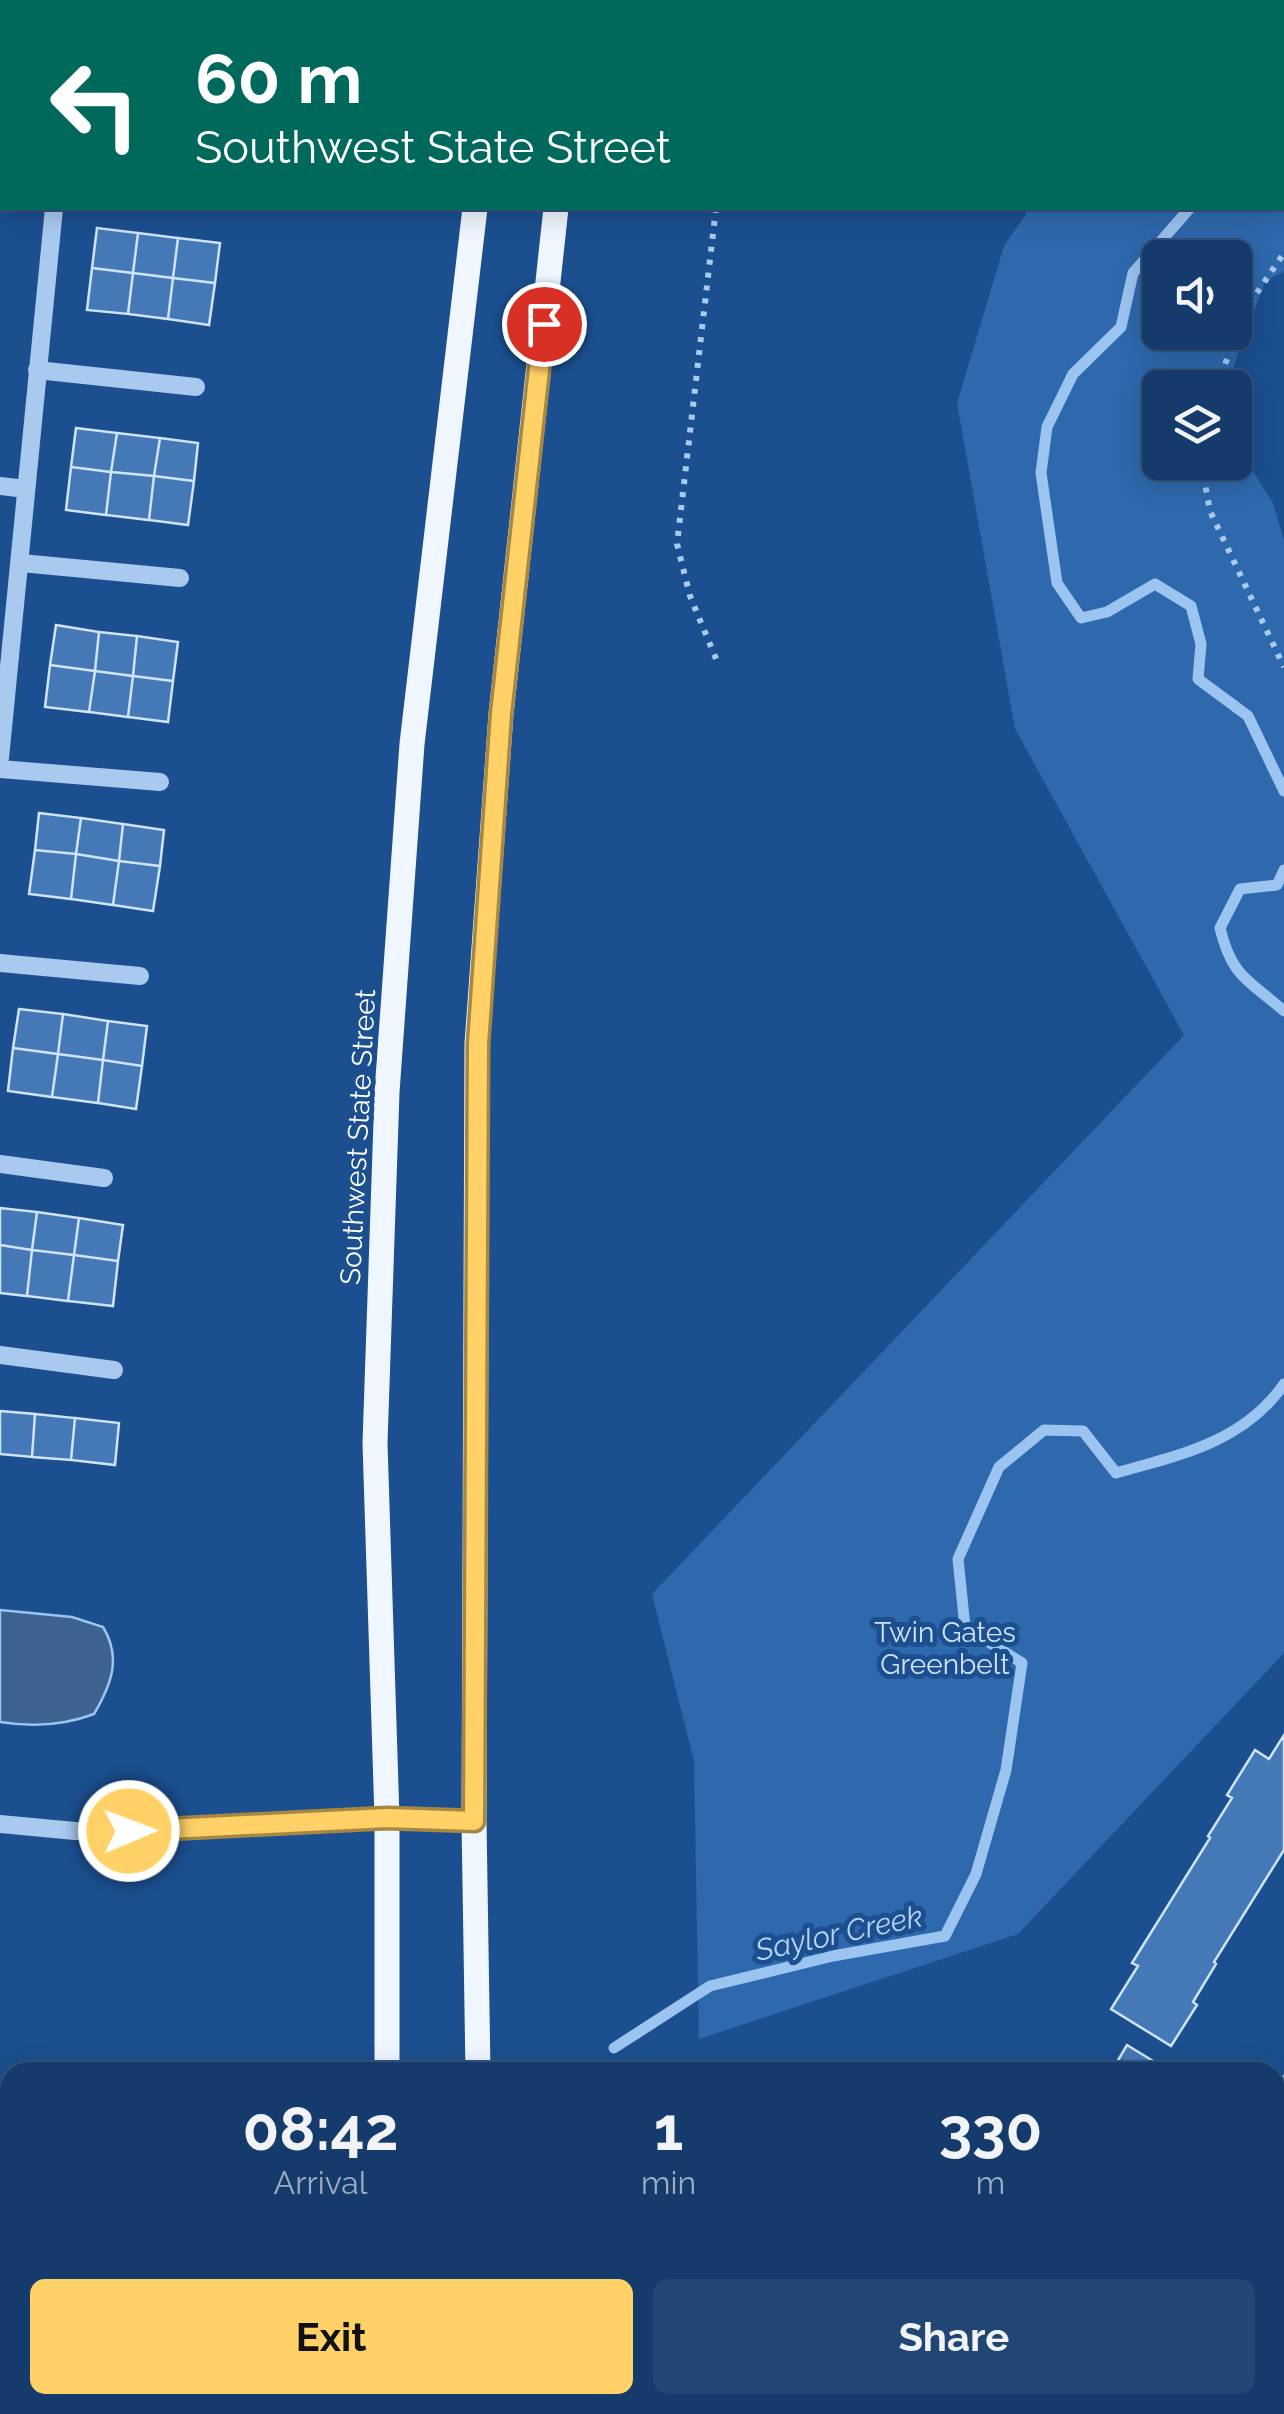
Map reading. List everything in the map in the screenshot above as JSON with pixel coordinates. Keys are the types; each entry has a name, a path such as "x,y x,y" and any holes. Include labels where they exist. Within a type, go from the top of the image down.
{"main road":[{"name":"Southwest State Street","path":"387,2062 387,1818 375,1443 387,1092 412,744 475,210"},
{"path":"478,2062 474,1821 478,1044 501,714 556,210"}],"street":[{"path":"0,758 54,210"},
{"path":"37,370 196,386"},
{"path":"0,486 26,489"},
{"path":"21,564 180,578"},
{"path":"0,769 160,782"},
{"path":"0,963 140,976"},
{"path":"0,1164 104,1178"},
{"path":"0,1355 114,1370"},
{"path":"0,1824 76,1831 156,1832 387,1818 474,1821"}],"path":[{"path":"716,210 677,544 690,596 719,666"},
{"path":"1223,370 1246,309 1284,252"},
{"path":"1205,480 1210,511 1284,666"}],"green space":[{"name":"Twin Gates Greenbelt","path":"1029,210 1284,210 1284,271 1265,282 1252,317 1252,240 1142,240 1142,350 1240,350 1235,370 1142,370 1142,480 1252,480 1252,470 1273,503 1284,540 1284,1653 1018,1934 699,2039 694,1761 652,1594 1184,1035 1015,729 957,403 1004,246"}],"shaded area":[{"path":"0,1610 72,1617 103,1627 112,1650 112,1671 94,1714 48,1724 0,1722"}],"building":[{"path":"97,228 138,233 133,273 92,268"},
{"path":"138,233 178,238 173,278 133,273"},
{"path":"178,238 220,243 215,283 173,278"},
{"path":"92,268 133,273 128,314 87,310"},
{"path":"133,273 173,278 168,319 128,314"},
{"path":"173,278 215,283 209,325 168,319"},
{"path":"76,428 117,433 111,472 71,467"},
{"path":"117,433 160,438 154,476 111,472"},
{"path":"160,438 198,443 194,481 154,476"},
{"path":"71,467 111,472 106,515 66,510"},
{"path":"111,472 154,476 149,520 106,515"},
{"path":"154,476 194,481 188,525 149,520"},
{"path":"56,625 99,632 95,671 50,665"},
{"path":"99,632 137,636 133,676 95,671"},
{"path":"137,636 178,642 173,681 133,676"},
{"path":"50,665 95,671 89,712 45,707"},
{"path":"95,671 133,676 128,717 89,712"},
{"path":"133,676 173,681 168,722 128,717"},
{"path":"39,813 81,818 76,854 35,850"},
{"path":"81,818 123,824 119,861 76,854"},
{"path":"123,824 164,830 160,866 119,861"},
{"path":"35,850 76,854 71,899 29,894"},
{"path":"76,854 119,861 113,905 71,899"},
{"path":"119,861 160,866 153,911 113,905"},
{"path":"19,1009 63,1014 58,1054 13,1048"},
{"path":"63,1014 108,1021 103,1060 58,1054"},
{"path":"108,1021 147,1026 142,1066 103,1060"},
{"path":"13,1048 58,1054 52,1097 8,1091"},
{"path":"58,1054 103,1060 98,1103 52,1097"},
{"path":"103,1060 142,1066 136,1109 98,1103"},
{"path":"0,1208 37,1212 32,1250 0,1245"},
{"path":"37,1212 79,1218 74,1255 32,1250"},
{"path":"79,1218 123,1225 118,1261 74,1255"},
{"path":"0,1245 32,1250 27,1296 0,1293"},
{"path":"32,1250 74,1255 68,1301 27,1296"},
{"path":"74,1255 118,1261 113,1306 68,1301"},
{"path":"0,1411 35,1414 32,1457 0,1454"},
{"path":"35,1414 75,1418 71,1460 32,1457"},
{"path":"75,1418 119,1423 115,1465 71,1460"},
{"path":"1284,1735 1284,1850 1214,1962 1193,2002 1197,2005 1171,2046 1111,2009 1138,1966 1132,1963 1210,1838 1232,1798 1227,1795 1255,1750 1269,1759"},
{"path":"1127,2045 1155,2062 1117,2062"}],"waterway":[{"path":"1188,210 1133,273 1121,327 1073,374 1047,427 1041,473 1057,583 1081,618 1107,612 1155,584 1191,606 1201,644 1198,679 1248,716 1284,791"},
{"path":"1284,870 1277,885 1240,889 1220,928 1236,968 1284,1011"},
{"name":"Saylor Creek","path":"614,2048 710,1986 833,1956 945,1936 976,1874 1006,1770 1022,1663 965,1627 958,1559 999,1467 1044,1430 1083,1431 1116,1473 1164,1460 1230,1433 1268,1404 1284,1384"}],"route":[{"path":"129,1831 387,1818 474,1821 478,1044 501,714 544,324"}]}
